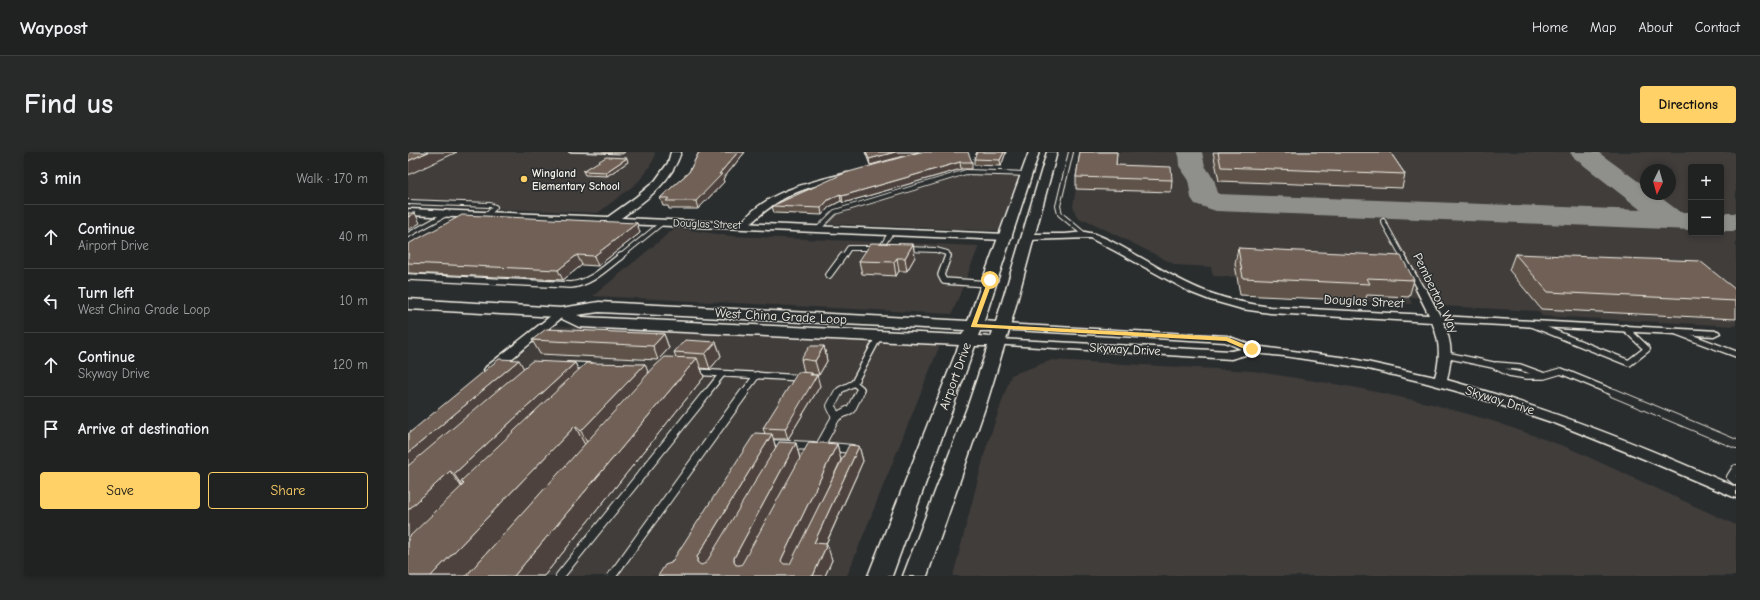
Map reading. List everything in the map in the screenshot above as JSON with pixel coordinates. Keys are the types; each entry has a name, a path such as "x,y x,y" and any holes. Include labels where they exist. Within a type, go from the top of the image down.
{"main road":[{"name":"Airport Drive","path":"880,576 989,284 1034,152"},
{"path":"1041,190 1037,172 1043,152"},
{"path":"915,576 977,404 1000,335 1052,152"},
{"name":"West China Grade Loop","path":"408,304 561,312 599,307 1000,335"},
{"name":"West China Grade Loop","path":"561,312 579,322 879,336 971,333"}],"street":[{"path":"611,220 637,201 657,183 670,167 676,152"},
{"path":"743,226 761,208 780,196 804,186 856,172"},
{"name":"Douglas Street","path":"408,212 448,213 477,217 611,220 1006,237"},
{"name":"Douglas Street","path":"1028,238 1085,235 1097,238 1196,291 1232,304 1270,310 1714,333"},
{"name":"Pemberton Way","path":"1421,289 1444,339 1446,355 1440,382"},
{"path":"481,378 561,312"},
{"name":"Skyway Drive","path":"1000,335 1231,355 1252,349"},
{"name":"Skyway Drive","path":"1000,335 1227,339 1252,349 1343,361 1440,382 1500,399 1562,420 1652,456 1736,493"}],"lane":[{"path":"1071,152 1058,206 1060,214 1085,235"},
{"path":"818,229 835,212 966,172 1027,174"},
{"path":"408,202 490,205 496,207 477,217"},
{"path":"408,235 448,213"},
{"name":"Pemberton Way","path":"1383,221 1421,289"},
{"path":"408,277 572,286 590,280 663,222"},
{"path":"880,248 891,232"},
{"path":"829,275 849,248 888,248"},
{"path":"896,249 943,251 949,254 940,275 942,280 949,282 989,284"},
{"path":"1529,323 1629,364 1647,349 1625,328"},
{"path":"1674,331 1736,354"},
{"path":"836,418 831,406 840,390 854,383 879,336"},
{"path":"1446,355 1493,365 1509,373 1526,376 1544,376 1561,371 1736,444"},
{"path":"558,365 597,367"},
{"path":"684,372 811,378"},
{"path":"560,576 722,374"},
{"path":"612,576 757,376"},
{"path":"795,384 799,378"},
{"path":"814,448 836,418 851,409 861,389 854,383"},
{"path":"758,443 783,448 852,449 845,463"},
{"path":"1736,469 1731,476 1736,482"}],"shaded area":[{"name":"Wingland Elementary School","path":"408,152 655,152 654,159 645,174 637,183 598,213 408,205"},
{"path":"1082,152 1736,152 1736,326 1542,316 1538,311 1440,306 1435,298 1409,297 1412,304 1240,295 1237,277 1213,276 1211,267 1176,265 1086,220 1081,220 1076,215 1073,206"},
{"path":"965,174 1019,175 999,231 828,224 838,211"},
{"path":"675,228 732,236 979,246 952,314 593,296"},
{"path":"555,326 940,345 847,576 408,576 408,446"},
{"path":"1052,360 1253,371 1353,387 1432,404 1493,421 1569,448 1736,525 1736,576 953,576 986,448 1011,375"}],"building":[{"path":"408,152 428,152 408,161"},
{"path":"699,152 738,152 719,174 722,174 696,201 666,201 669,198 660,198 689,172"},
{"path":"866,152 895,152 869,159"},
{"path":"920,152 968,152 972,162 960,162 842,196 840,194 828,200 821,208 772,206 845,173"},
{"path":"977,152 1004,152 1000,160 974,159"},
{"path":"1080,152 1117,152 1116,165 1171,167 1172,180 1076,177"},
{"path":"1218,152 1390,152 1405,174 1221,167"},
{"path":"606,157 627,158 606,172 583,171"},
{"path":"408,213 415,213 408,217"},
{"path":"462,215 637,223 594,256 577,255 558,270 408,263 408,244"},
{"path":"871,243 913,244 905,258 897,258 894,262 859,261"},
{"path":"1238,248 1401,256 1414,280 1367,278 1370,284 1243,278"},
{"path":"1515,254 1700,261 1736,290 1736,301 1548,292"},
{"path":"546,329 664,334 653,346 532,340"},
{"path":"685,340 716,342 705,354 674,352"},
{"path":"810,346 824,346 815,361 801,359"},
{"path":"665,357 697,358 514,576 466,576 656,365"},
{"path":"499,359 519,360 408,453 408,434"},
{"path":"532,361 575,363 454,474 450,471 408,510 408,466"},
{"path":"586,363 645,364 581,431 575,426 431,576 408,576 408,538 464,484 461,481"},
{"path":"798,372 817,375 785,429 763,428"},
{"path":"755,433 772,434 697,557 697,562 701,565 706,563 779,442 796,443 734,558 736,565 741,565 743,562 809,442 837,444 782,558 781,561 784,564 790,564 849,445 859,446 814,543 827,544 813,576 658,576 665,565 671,563"}],"taxiway":[{"path":"1190,152 1192,166 1201,179 1205,198 1216,202 1688,221"},
{"path":"1582,152 1672,220"},
{"path":"1724,222 1736,222"}],"place":[{"name":"Wingland Elementary School","path":"524,179"}],"route":[{"path":"990,280 974,326 1227,339 1252,349"}]}
